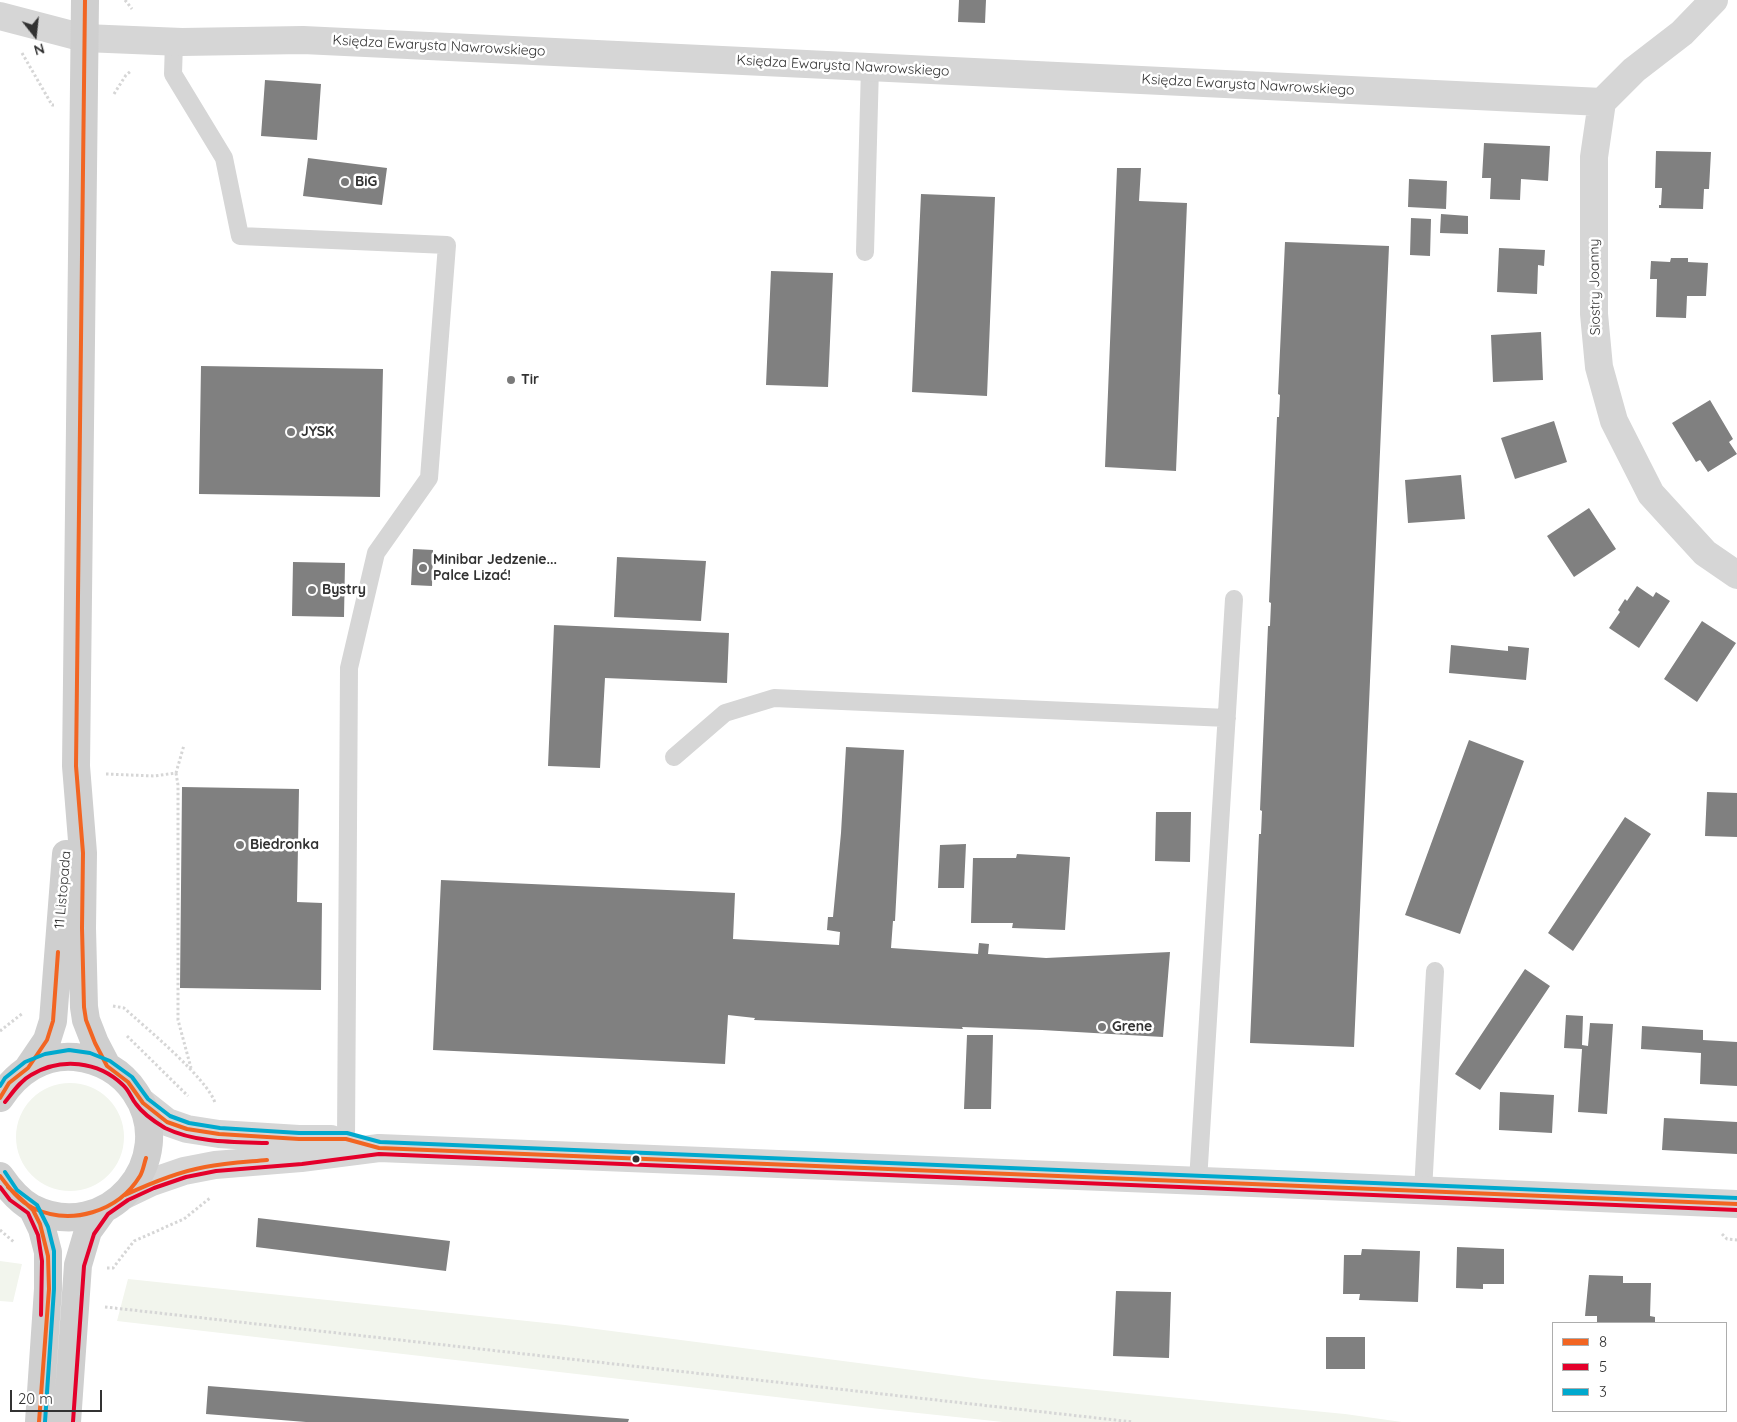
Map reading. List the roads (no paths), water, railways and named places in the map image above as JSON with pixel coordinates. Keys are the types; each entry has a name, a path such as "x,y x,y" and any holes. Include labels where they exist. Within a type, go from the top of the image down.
{"main road":[{"name":"11 Listopada","path":"28,1068 46,1040 53,1021 66,853 76,766 95,106 84,38 85,0"},
{"name":"11 Listopada","path":"76,766 83,853 82,938 84,1006 86,1020 94,1043 107,1066"},
{"path":"0,1098 9,1083 28,1068 47,1060 68,1056 88,1059 107,1066 128,1082 143,1103 150,1127 149,1152 140,1176 88,1231 78,1265 67,1422"},
{"path":"0,1176 13,1194 32,1208 56,1216 80,1216 114,1202"},
{"path":"32,1208 42,1229 48,1252 48,1289 39,1422"}],"street":[{"path":"1602,102 1634,70 1682,32 1714,0"},
{"name":"Księdza Ewarysta Nawrowskiego","path":"0,16 84,38 174,42 303,40 1602,102"},
{"name":"Siostry Joanny","path":"1602,102 1594,157 1594,314 1599,367 1614,421 1651,494 1706,553 1737,575"},
{"path":"143,1103 167,1122 187,1130 212,1134 299,1139 346,1139 379,1148"},
{"path":"114,1202 152,1182 184,1171 215,1165 301,1158 379,1148 1737,1204"}],"lane":[{"path":"174,42 173,74 224,158 240,236 447,245 429,478 376,554 349,668 346,1139"},
{"path":"865,252 870,67"},
{"path":"1198,1181 1234,599"},
{"path":"674,757 725,713 774,698 1227,718"},
{"path":"1423,1191 1435,971"}],"place":[{"name":"BiG","path":"345,182"},
{"name":"Tir","path":"511,380"},
{"name":"JYSK","path":"291,432"},
{"name":"Minibar Jedzenie... Palce Lizać!","path":"423,568"},
{"name":"Bystry","path":"312,590"},
{"name":"Biedronka","path":"240,845"},
{"name":"Grene","path":"1102,1027"}]}
